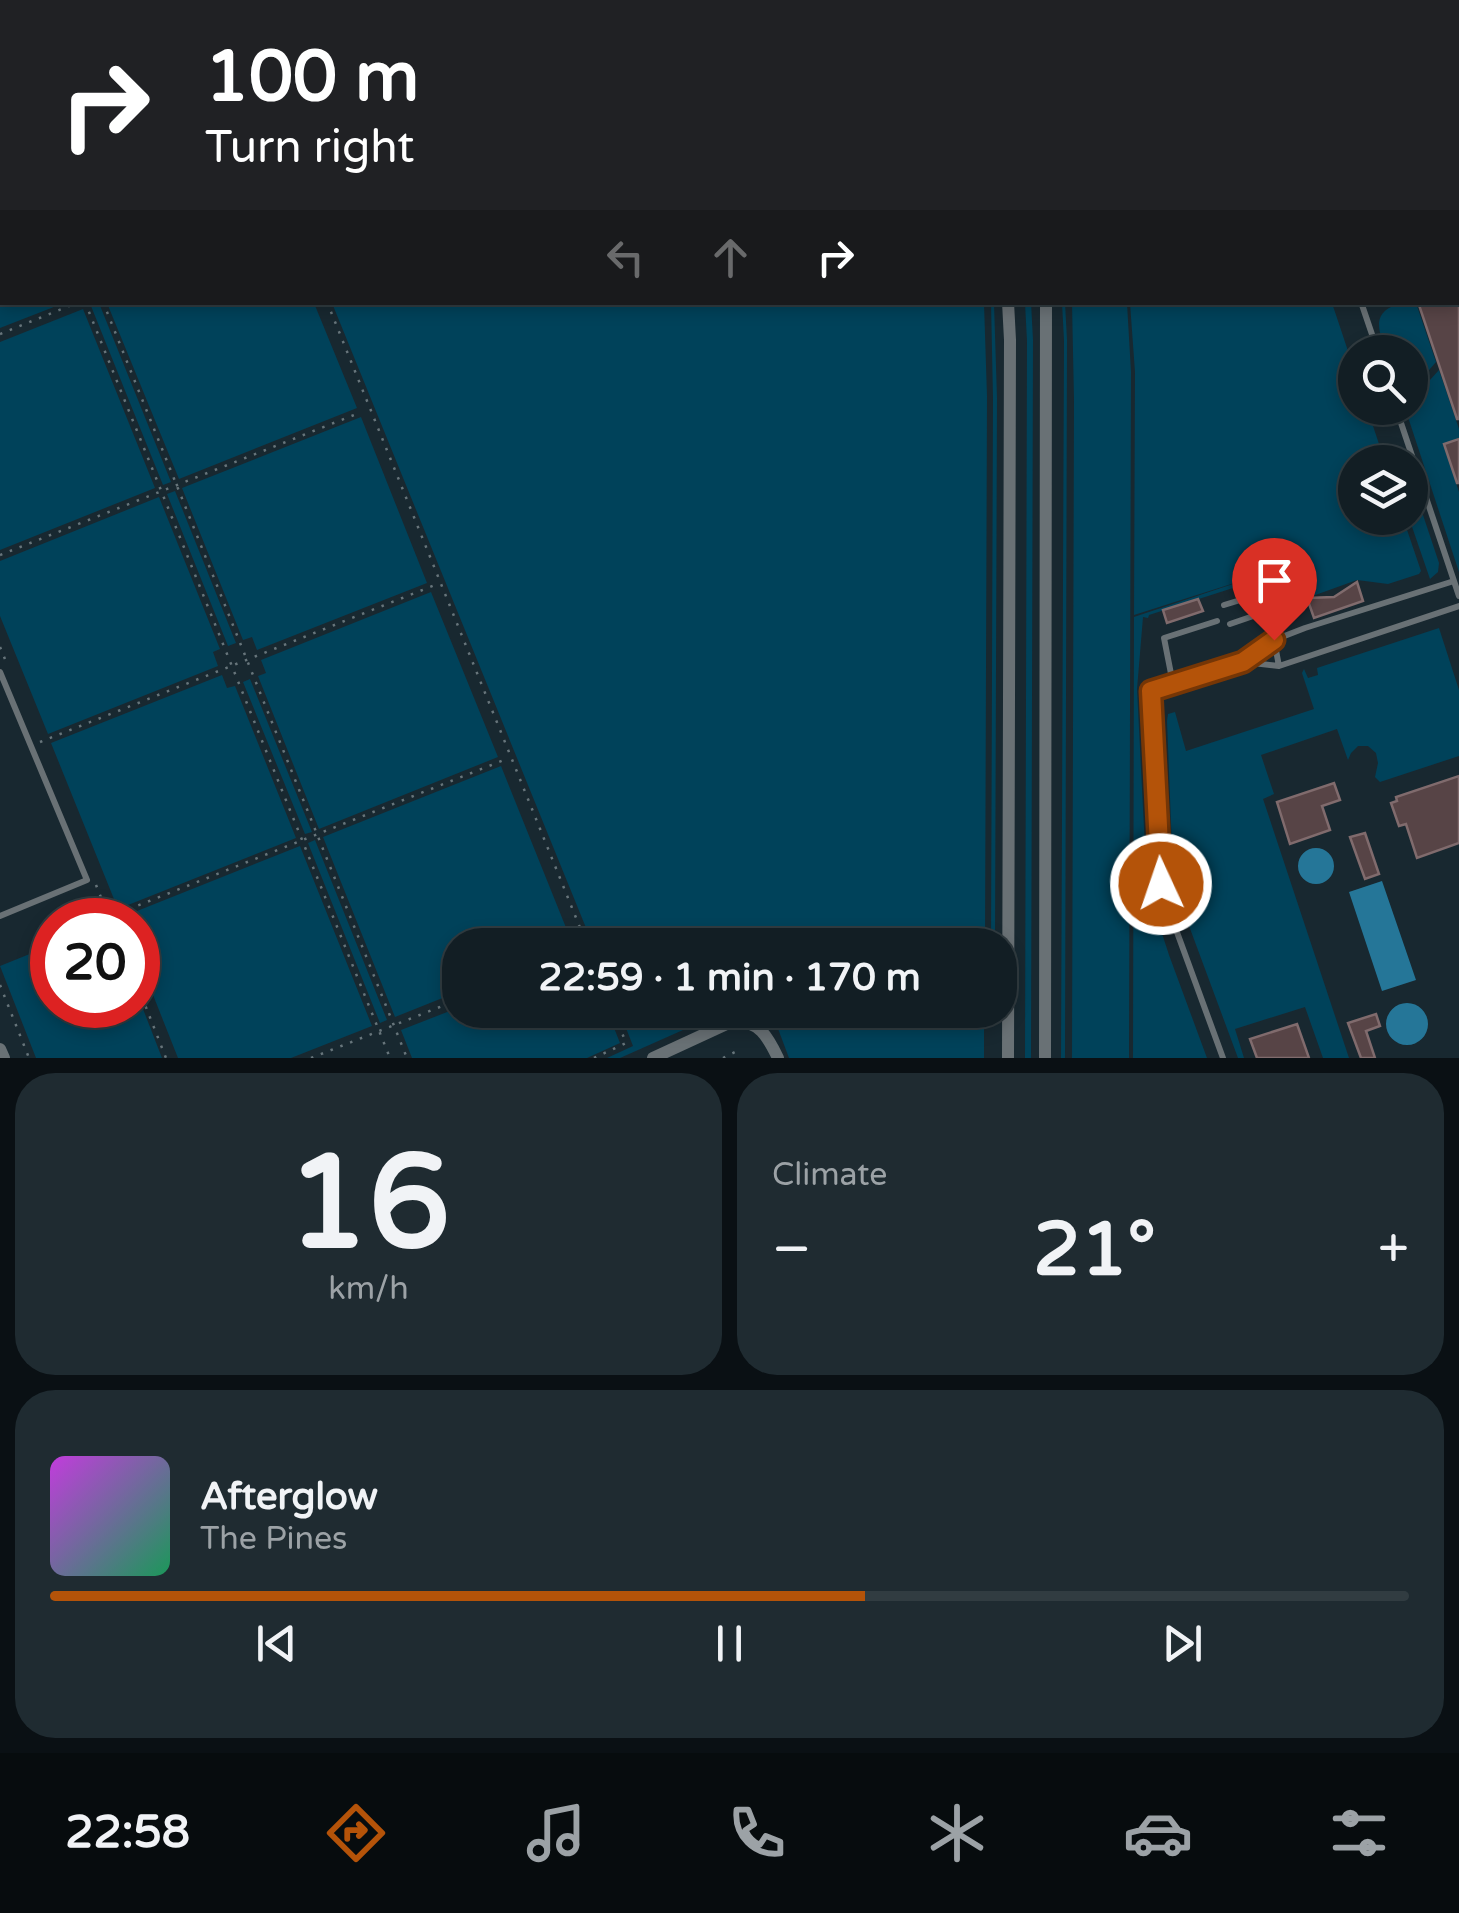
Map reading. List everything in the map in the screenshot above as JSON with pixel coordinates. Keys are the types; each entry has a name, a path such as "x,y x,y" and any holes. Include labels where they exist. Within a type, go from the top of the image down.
{"street":[{"path":"1008,305 1008,1058"},
{"path":"1045,1058 1046,305"},
{"path":"653,1058 733,1022 745,1021 766,1034 778,1058"},
{"path":"0,1049 4,1058"}],"lane":[{"path":"1362,305 1372,335"},
{"path":"1402,425 1459,596"},
{"path":"1222,1058 1161,884 1151,691 1243,662 1274,640 1454,581"},
{"path":"1224,605 1259,593 1279,666"},
{"path":"1243,662 1279,666 1459,606"},
{"path":"1230,624 1265,612"},
{"path":"1173,684 1164,638 1218,622"},
{"path":"0,672 87,880 0,916"}],"path":[{"path":"0,334 72,305"},
{"path":"86,305 390,1058"},
{"path":"104,305 408,1058"},
{"path":"328,305 580,928"},
{"path":"0,556 359,413"},
{"path":"39,743 440,583"},
{"path":"157,898 511,758"},
{"path":"0,986 30,1058"},
{"path":"312,1058 442,1006"},
{"path":"154,1028 166,1058"},
{"path":"594,1058 626,1044 620,1028"},
{"path":"723,1058 735,1052 737,1058"}],"shaded area":[{"path":"0,305 59,305 0,328"},
{"path":"100,305 171,482 163,485 91,306"},
{"path":"108,305 315,305 357,408 179,479"},
{"path":"333,305 984,305 985,928 586,928"},
{"path":"991,305 994,305 995,928 991,928"},
{"path":"1025,305 1031,305 1031,1058 1025,1058"},
{"path":"1062,305 1065,305 1067,340 1065,1058 1061,1058"},
{"path":"1072,305 1127,305 1131,372 1129,1058 1072,1058"},
{"path":"1130,305 1333,305 1343,335 1338,335 1338,425 1373,425 1379,445 1338,445 1338,535 1409,535 1421,571 1388,584 1357,580 1307,598 1299,608 1286,612 1278,611 1269,584 1261,579 1143,617 1137,689 1147,887 1207,1058 1133,1058 1134,617 1269,572 1134,615 1135,372"},
{"path":"1396,305 1417,305 1427,335 1381,335 1379,322 1385,311"},
{"path":"83,309 155,488 0,550 0,342"},
{"path":"1428,338 1436,362 1428,371"},
{"path":"1439,370 1459,429 1459,438 1443,444 1459,492 1459,572 1428,478 1428,445 1417,445 1411,425 1428,425 1428,382"},
{"path":"361,417 427,583 257,650 252,637 243,640 182,488"},
{"path":"175,491 236,643 228,646 167,494"},
{"path":"159,497 220,649 213,652 218,666 48,734 0,616 0,561"},
{"path":"1428,530 1439,563 1438,572 1430,579 1415,535 1428,535"},
{"path":"431,592 498,757 319,829 258,676 266,673 261,660"},
{"path":"1439,628 1459,690 1459,756 1380,782 1375,777 1376,753 1368,746 1358,746 1348,760 1337,729 1261,755 1274,794 1263,799 1349,1058 1323,1058 1305,1007 1235,1029 1244,1058 1238,1058 1173,874 1168,714 1175,712 1186,751 1314,709 1304,669 1308,678 1318,675 1317,668"},
{"path":"222,675 227,688 235,686 296,838 146,898 114,898 51,743"},
{"path":"250,679 312,832 305,834 243,682"},
{"path":"501,766 566,928 442,928 442,998 395,1017 323,837"},
{"path":"315,840 387,1020 380,1023 308,843"},
{"path":"300,846 372,1026 291,1058 178,1058 160,1013 160,902"},
{"path":"1316,848 1328,854 1334,866 1328,878 1316,884 1304,878 1298,866 1304,854"},
{"path":"1382,881 1416,980 1382,991 1349,892"},
{"path":"30,954 30,1028 150,1028 162,1058 36,1058 0,966"},
{"path":"1407,1003 1422,1009 1428,1024 1422,1039 1407,1045 1392,1039 1386,1024 1392,1009"},
{"path":"442,1014 442,1028 614,1028 620,1043 587,1058 412,1058 401,1030"},
{"path":"626,1028 688,1028 620,1058 607,1058 633,1046"},
{"path":"778,1028 984,1028 984,1058 789,1058"}],"building":[{"path":"1419,305 1459,305 1457,419"},
{"path":"1459,439 1459,483 1457,483 1444,444"},
{"path":"1357,582 1363,601 1314,618 1307,598 1334,597"},
{"path":"1198,599 1203,611 1167,623 1163,610"},
{"path":"1459,776 1459,843 1417,858 1406,824 1399,826 1391,803 1397,801 1396,797"},
{"path":"1334,783 1340,800 1322,806 1330,830 1290,844 1277,802"},
{"path":"1365,833 1379,874 1365,879 1350,837"},
{"path":"1376,1014 1380,1026 1366,1031 1375,1058 1361,1058 1348,1023"},
{"path":"1297,1024 1309,1058 1257,1058 1250,1039"}],"route":[{"path":"1161,884 1151,691 1243,662 1274,640"}]}
